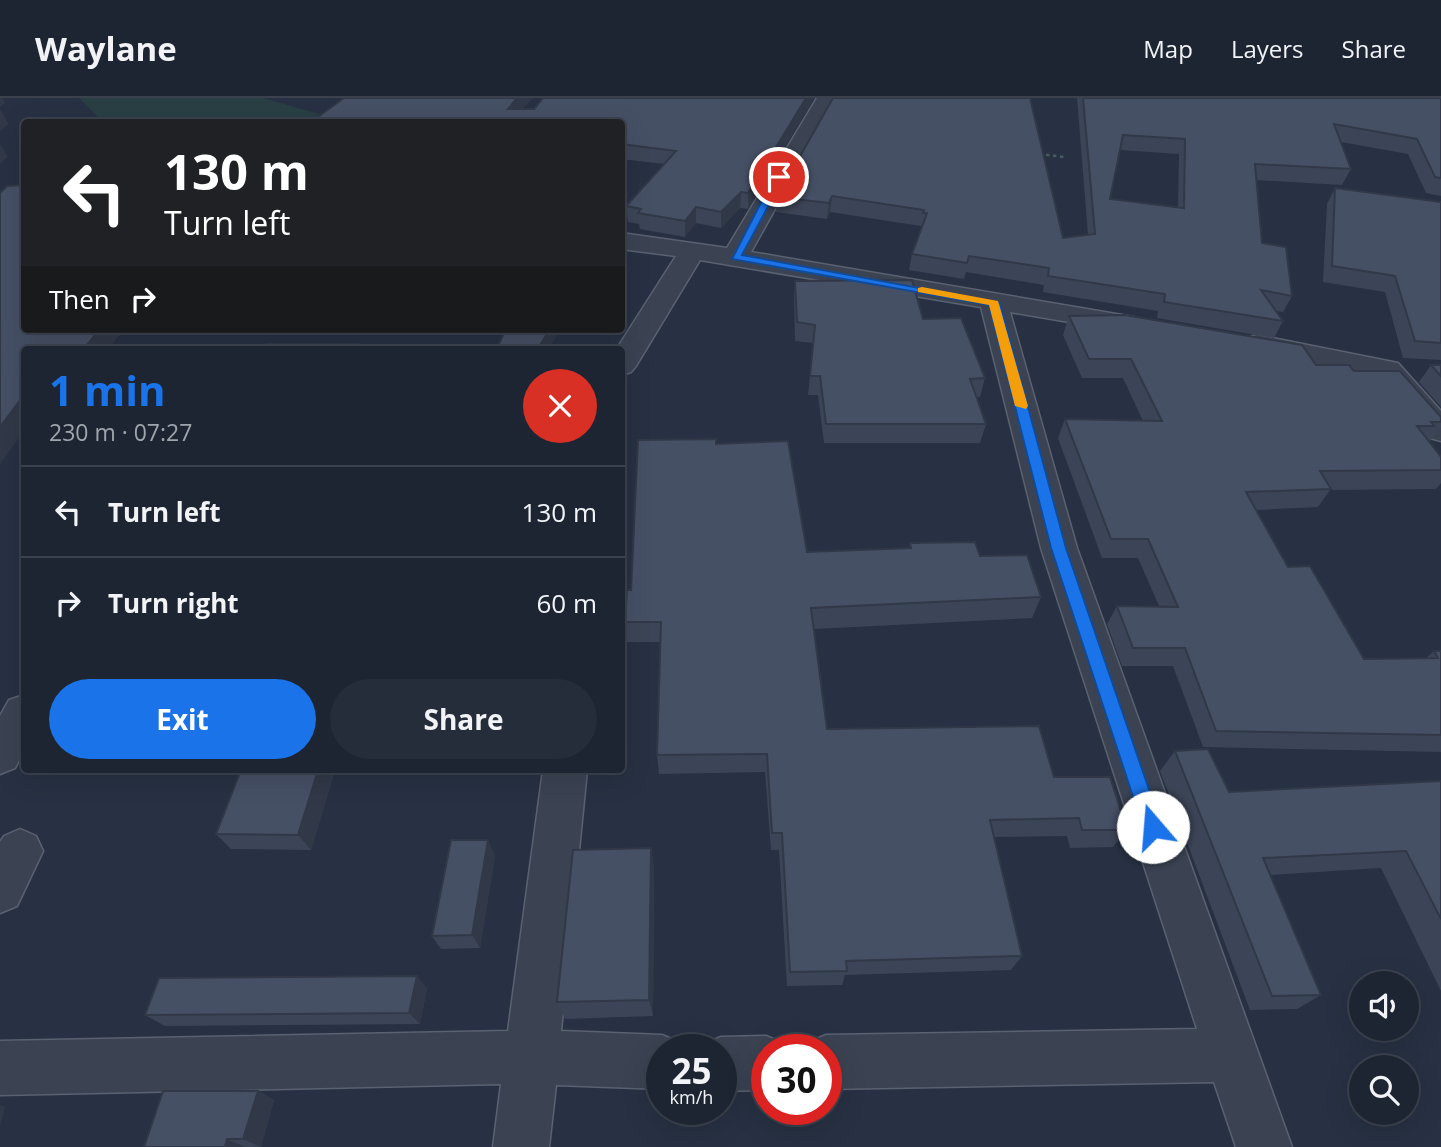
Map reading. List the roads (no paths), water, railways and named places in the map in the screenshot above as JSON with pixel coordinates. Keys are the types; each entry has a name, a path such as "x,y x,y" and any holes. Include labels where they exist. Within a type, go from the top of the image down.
{"street":[{"path":"735,257 827,98"},
{"path":"625,243 735,257 994,303 1158,328"},
{"path":"625,360 692,251"},
{"path":"994,303 1059,548 1230,1055 1264,1147"},
{"path":"1226,339 1388,369 1428,370"},
{"path":"1388,369 1441,431"},
{"path":"0,755 21,717"},
{"path":"520,1147 565,773"},
{"path":"842,1062 1230,1055"},
{"path":"0,1068 531,1056 646,1061"}]}
